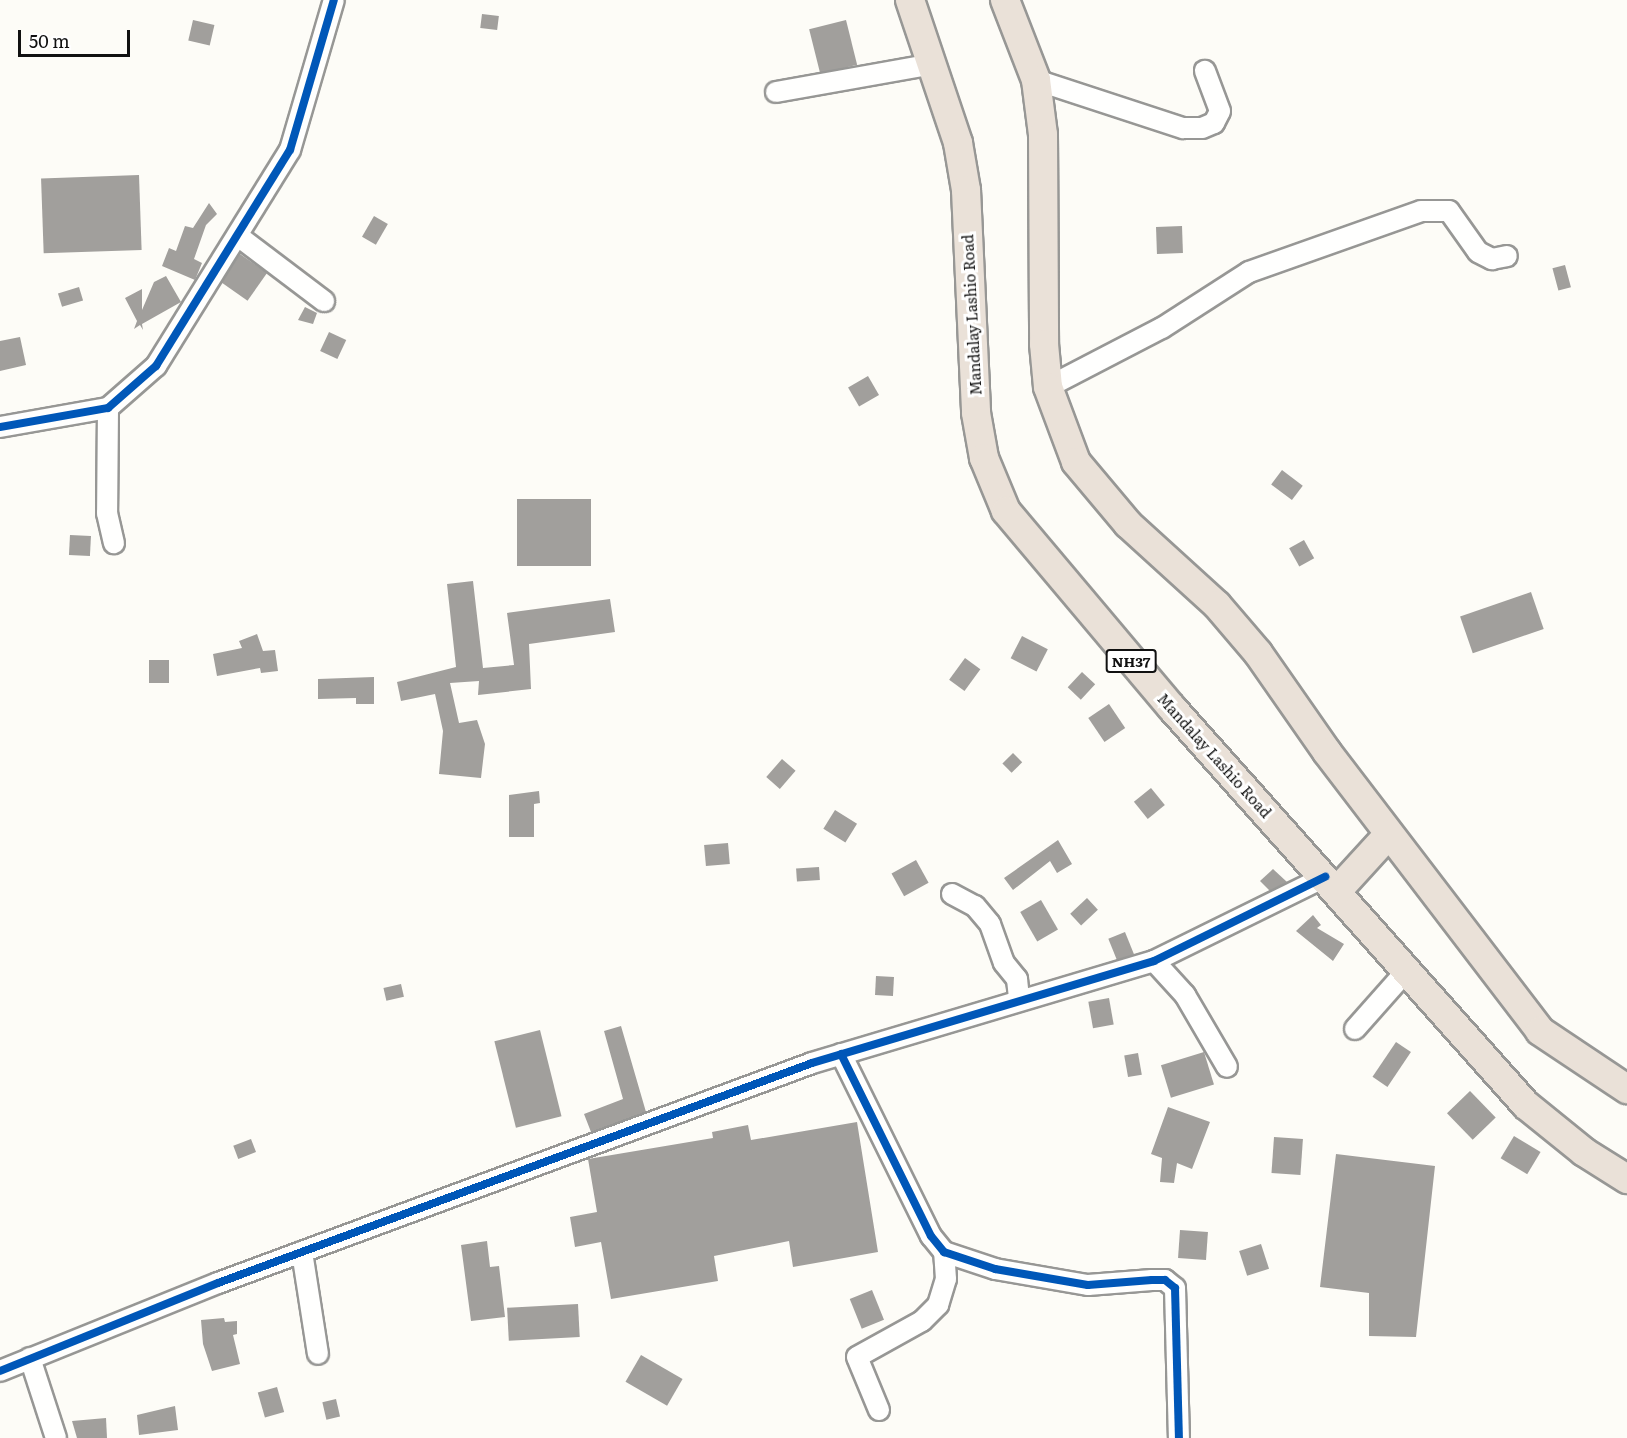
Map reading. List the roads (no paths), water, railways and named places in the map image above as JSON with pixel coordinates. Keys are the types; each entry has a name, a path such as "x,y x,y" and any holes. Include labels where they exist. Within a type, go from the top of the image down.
{"highway":[{"name":"Mandalay Lashio Road","path":"910,0 958,143 966,190 970,355 978,424 991,481 1030,544 1526,1105 1584,1152 1627,1179"},
{"path":"1005,0 1036,80 1043,135 1042,264 1048,387 1076,462 1128,524 1235,626 1389,834 1540,1031 1627,1089"},
{"path":"1331,884 1389,834"}],"street":[{"path":"0,428 108,408 156,366 290,150 334,0"},
{"path":"776,92 933,64"},
{"path":"1036,80 1183,128 1203,128 1214,123 1220,111 1205,71"},
{"path":"1048,387 1162,328 1249,272 1421,211 1449,211 1478,252 1492,259 1507,256"},
{"path":"238,236 324,301"},
{"path":"108,408 106,513 114,543"},
{"path":"0,1371 302,1252 841,1054 1019,998 1154,961 1331,884"},
{"path":"952,894 975,906 990,924 1004,963 1017,979 1019,998"},
{"path":"1154,961 1185,995 1227,1067"},
{"path":"1354,1029 1408,969"},
{"path":"841,1054 931,1236 944,1252 995,1269 1088,1285 1165,1280 1175,1288 1179,1438"},
{"path":"302,1252 318,1354"},
{"path":"879,1410 857,1357 922,1321 938,1305 946,1279 944,1252"},
{"path":"30,1358 56,1438"}]}
